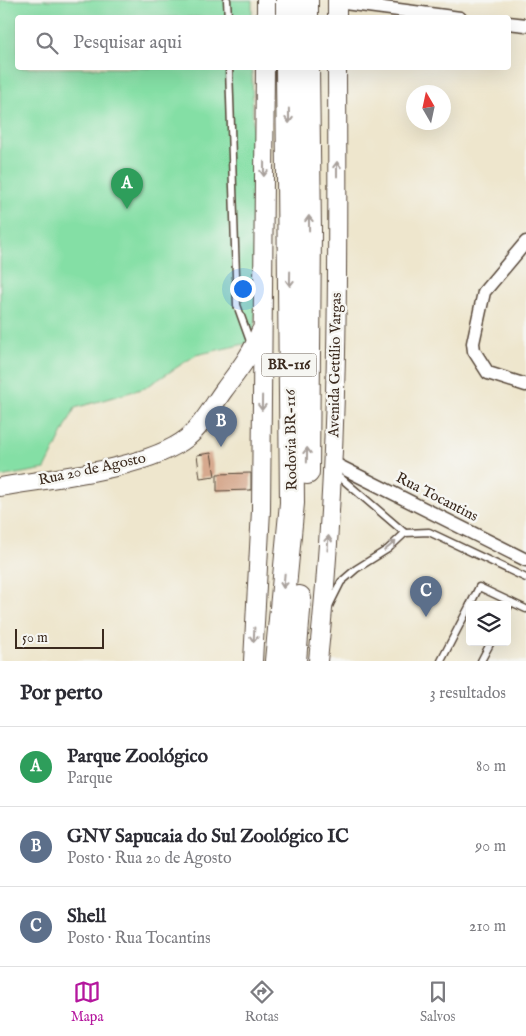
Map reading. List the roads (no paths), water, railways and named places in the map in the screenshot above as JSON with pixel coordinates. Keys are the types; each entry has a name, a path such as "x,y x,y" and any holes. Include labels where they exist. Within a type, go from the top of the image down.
{"highway":[{"path":"288,0 288,15"},
{"path":"306,0 306,15"},
{"name":"Rodovia BR-116","path":"277,661 292,503 288,70"},
{"name":"Rodovia BR-116","path":"294,661 306,506 309,270 307,70"}],"main road":[{"path":"266,0 266,15"},
{"name":"BR-116","path":"253,661 261,510 265,70"},
{"name":"Avenida Getúlio Vargas","path":"318,661 323,618 333,467 338,229 337,70"},
{"name":"Rua 20 de Agosto","path":"0,487 138,462 169,450 188,437 200,424 253,350 264,319"},
{"path":"253,350 259,355 263,369"}],"street":[{"path":"337,6 429,15"},
{"path":"511,24 526,25"},
{"path":"526,242 484,292 472,336 474,351 488,373 494,377 520,381 526,385"},
{"name":"Rua Tocantins","path":"333,467 526,560"}],"lane":[{"path":"227,0 228,15"},
{"path":"230,70 237,305 253,350"},
{"path":"333,467 384,517 405,533 429,532 526,578"},
{"path":"323,618 341,582 356,569 388,549 405,533"},
{"path":"472,601 479,587 509,601"},
{"path":"511,602 526,609"},
{"path":"441,661 466,613"},
{"path":"481,661 489,646"}],"place":[{"name":"Parque Zoológico","path":"127,209"},
{"name":"GNV Sapucaia do Sul Zoológico IC","path":"221,447"},
{"name":"Shell","path":"426,617"}]}
